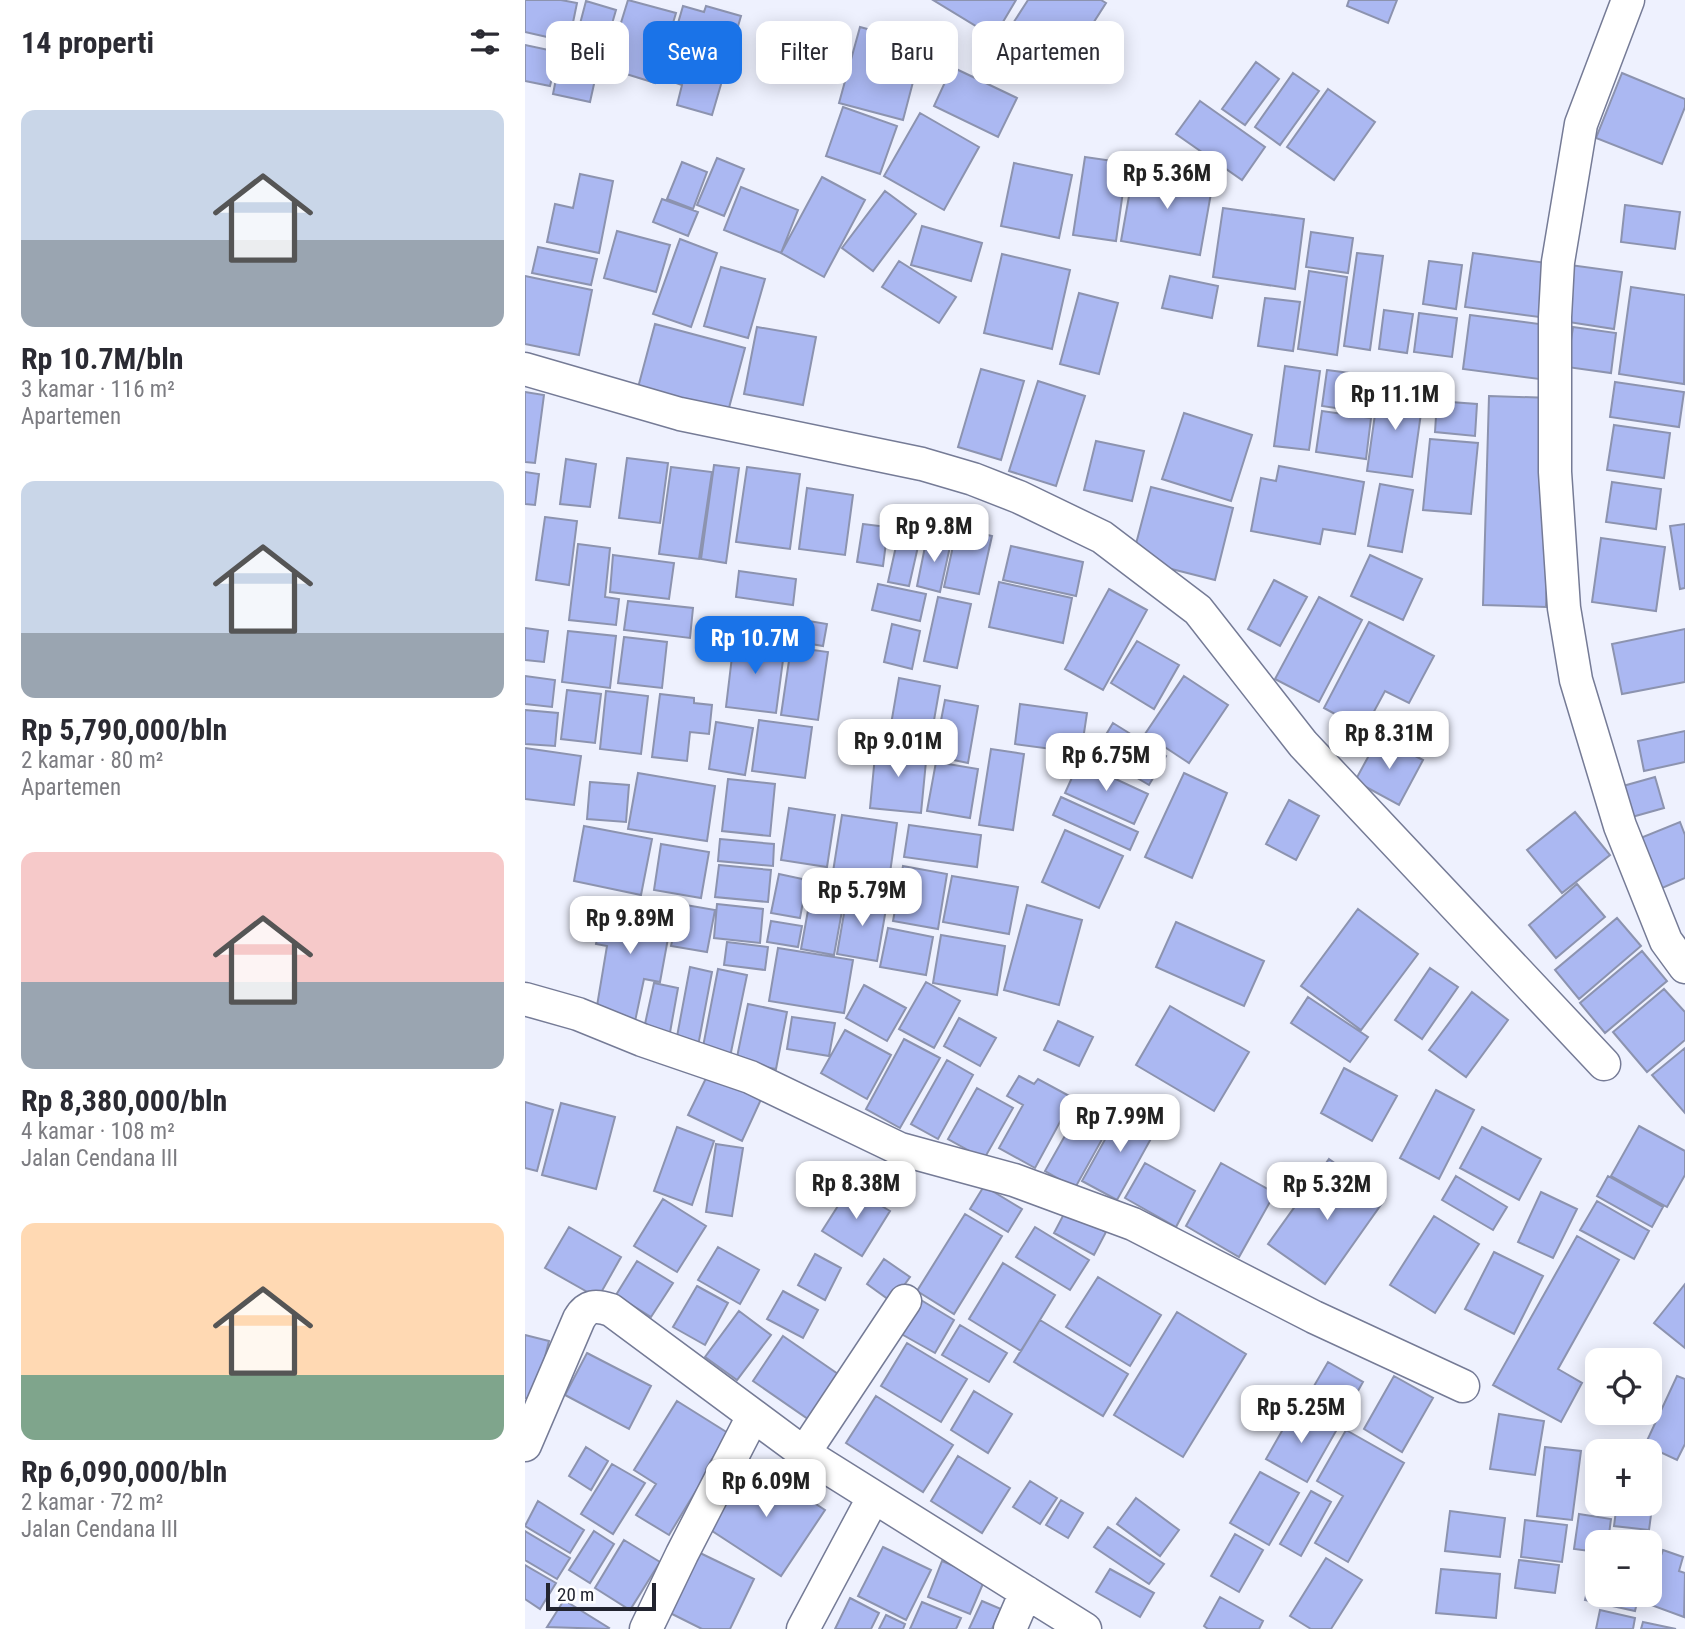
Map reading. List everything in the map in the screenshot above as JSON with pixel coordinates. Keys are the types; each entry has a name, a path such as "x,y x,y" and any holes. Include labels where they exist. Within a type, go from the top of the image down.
{"street":[{"path":"1628,0 1581,124 1558,262 1555,317 1555,472 1564,608 1576,680 1620,826 1666,941 1685,967"},
{"path":"525,369 680,414 922,464 973,479 1019,497 1102,537 1198,610 1303,744 1604,1064"},
{"path":"525,999 578,1014 642,1040 750,1077 900,1149 1014,1180 1133,1224 1314,1317 1463,1386"},
{"path":"804,1453 905,1301"},
{"path":"525,1445 584,1311 590,1307 611,1310 804,1453 1085,1629"},
{"path":"646,1629 753,1416"},
{"path":"803,1629 873,1498"},
{"path":"1010,1629 1026,1592"}],"building":[{"path":"525,0 577,3 573,21 546,21 546,37 525,32"},
{"path":"628,0 676,13 674,21 643,21 643,79 629,75 629,21 622,21"},
{"path":"933,0 1016,0 1004,21 972,21 972,24"},
{"path":"1028,0 1101,0 1106,3 1094,21 1014,21"},
{"path":"1349,0 1397,0 1388,23 1347,6"},
{"path":"586,1 616,10 613,21 581,21"},
{"path":"683,6 704,12 706,6 741,16 740,21 679,21"},
{"path":"860,27 866,29 866,84 912,84 903,120 839,103 844,84 852,84 852,56"},
{"path":"525,45 546,49 546,84 550,86 525,81"},
{"path":"1256,62 1279,79 1245,125 1222,109"},
{"path":"958,70 972,77 972,84 988,84 1017,98 998,137 934,106 944,84 958,84"},
{"path":"1293,73 1319,91 1280,145 1255,127"},
{"path":"1622,73 1685,99 1685,107 1662,164 1596,138"},
{"path":"555,84 594,84 590,102 553,94"},
{"path":"679,84 721,84 712,115 677,105 682,85"},
{"path":"1328,89 1375,122 1334,180 1287,147"},
{"path":"1200,101 1265,147 1242,180 1176,134"},
{"path":"843,107 897,126 880,174 826,156"},
{"path":"920,113 979,147 944,210 884,176"},
{"path":"1085,157 1127,163 1116,241 1073,235"},
{"path":"717,158 744,169 724,216 697,205"},
{"path":"682,162 707,172 693,209 667,199"},
{"path":"1014,163 1072,175 1059,238 1001,226"},
{"path":"1134,168 1213,182 1200,255 1121,241"},
{"path":"580,174 613,181 599,253 547,242 555,204 573,208"},
{"path":"822,177 865,200 824,277 781,253"},
{"path":"741,187 798,210 781,253 724,230"},
{"path":"885,191 916,214 873,271 842,248"},
{"path":"662,199 698,212 688,236 653,222"},
{"path":"1625,205 1680,212 1675,249 1621,242"},
{"path":"1223,208 1304,219 1295,289 1213,277"},
{"path":"922,226 982,243 971,281 911,265"},
{"path":"617,231 670,245 656,292 604,278"},
{"path":"1311,232 1353,238 1348,273 1306,267"},
{"path":"680,239 717,253 691,327 653,314"},
{"path":"538,247 597,259 591,285 532,273"},
{"path":"1357,253 1383,256 1370,350 1344,346"},
{"path":"1473,253 1547,263 1539,317 1465,307"},
{"path":"1002,254 1070,270 1052,349 984,333"},
{"path":"899,261 956,297 939,323 882,287"},
{"path":"1429,261 1462,265 1456,309 1423,304"},
{"path":"1570,265 1622,272 1614,329 1562,321"},
{"path":"721,267 765,279 748,338 704,326"},
{"path":"1309,271 1347,277 1337,355 1298,349"},
{"path":"525,276 592,290 579,355 525,344"},
{"path":"1170,276 1218,286 1212,318 1162,308"},
{"path":"1631,287 1685,295 1684,384 1619,374"},
{"path":"1079,293 1118,303 1099,374 1060,364"},
{"path":"1265,298 1300,302 1293,351 1258,346"},
{"path":"1384,310 1413,314 1407,353 1379,349"},
{"path":"1419,313 1457,318 1452,357 1414,352"},
{"path":"1470,315 1547,325 1539,379 1463,369"},
{"path":"655,324 745,348 726,419 636,395"},
{"path":"757,327 816,337 803,405 744,394"},
{"path":"1573,327 1616,333 1611,373 1567,367"},
{"path":"1285,366 1320,371 1309,450 1274,446"},
{"path":"981,369 1024,381 1001,460 958,447"},
{"path":"1327,370 1374,376 1369,413 1322,406"},
{"path":"1038,381 1085,396 1056,486 1009,471"},
{"path":"1615,382 1684,392 1679,427 1610,417"},
{"path":"1379,386 1424,392 1412,477 1367,471"},
{"path":"525,392 544,395 535,463 525,462"},
{"path":"1489,396 1552,398 1546,607 1483,605"},
{"path":"1437,401 1477,404 1475,436 1435,432"},
{"path":"1322,411 1371,418 1366,459 1316,452"},
{"path":"1184,413 1252,435 1231,501 1162,479"},
{"path":"1614,425 1670,433 1664,478 1607,470"},
{"path":"1430,439 1478,443 1471,514 1423,510"},
{"path":"1096,441 1144,451 1132,501 1084,490"},
{"path":"627,458 668,463 660,523 619,518"},
{"path":"566,459 596,464 590,507 560,504"},
{"path":"714,465 739,468 726,563 701,559"},
{"path":"1279,466 1364,482 1355,534 1323,529 1320,544 1251,531 1261,478 1276,481"},
{"path":"671,467 712,472 699,559 659,554"},
{"path":"747,467 800,474 790,549 736,542"},
{"path":"525,472 539,474 535,505 525,504"},
{"path":"1612,482 1661,489 1656,529 1606,522"},
{"path":"1380,484 1413,490 1402,552 1368,546"},
{"path":"1151,487 1233,508 1215,580 1132,559"},
{"path":"807,488 853,495 845,555 799,549"},
{"path":"545,517 577,521 569,585 536,580"},
{"path":"863,524 888,527 883,566 857,562"},
{"path":"901,524 922,529 909,586 888,582"},
{"path":"1685,524 1685,588 1680,589 1670,526"},
{"path":"957,528 992,536 979,594 944,587"},
{"path":"927,537 951,542 940,592 917,586"},
{"path":"1601,538 1665,547 1656,611 1592,602"},
{"path":"578,544 610,548 605,597 619,599 616,625 569,620"},
{"path":"1011,546 1083,562 1076,596 1003,580"},
{"path":"613,555 674,563 669,599 610,592"},
{"path":"1370,555 1422,579 1403,620 1351,596"},
{"path":"739,571 796,579 793,605 736,597"},
{"path":"1274,580 1307,597 1280,646 1248,629"},
{"path":"999,582 1072,598 1063,643 989,627"},
{"path":"878,584 926,594 920,621 872,610"},
{"path":"1109,589 1147,610 1103,690 1065,669"},
{"path":"938,597 971,604 957,668 924,661"},
{"path":"1319,597 1362,620 1319,702 1275,679"},
{"path":"628,601 693,608 690,638 624,630"},
{"path":"791,618 827,624 823,646 788,640"},
{"path":"1369,622 1434,656 1409,703 1385,691 1364,730 1324,708"},
{"path":"892,624 920,631 912,669 884,662"},
{"path":"525,628 548,631 544,662 525,660"},
{"path":"1685,629 1685,682 1622,694 1612,644"},
{"path":"568,631 616,636 610,688 562,682"},
{"path":"624,637 667,642 662,688 618,683"},
{"path":"734,640 785,645 776,713 726,707"},
{"path":"1137,641 1179,665 1154,709 1111,683"},
{"path":"791,647 828,652 818,720 781,715"},
{"path":"525,676 555,680 552,707 525,704"},
{"path":"1184,676 1228,705 1189,763 1145,734"},
{"path":"899,678 940,686 930,743 889,736"},
{"path":"567,690 601,694 595,743 561,739"},
{"path":"606,691 648,696 641,754 600,749"},
{"path":"660,694 694,698 694,703 712,705 709,734 690,732 687,761 652,757"},
{"path":"945,700 978,706 968,763 934,756"},
{"path":"1020,704 1087,713 1081,753 1015,744"},
{"path":"525,710 558,713 555,746 525,744"},
{"path":"759,720 812,727 805,778 752,771"},
{"path":"716,722 753,728 745,775 709,769"},
{"path":"1113,723 1166,756 1149,785 1095,753"},
{"path":"1685,731 1685,762 1644,771 1638,741"},
{"path":"1379,737 1423,760 1399,805 1355,781"},
{"path":"876,745 927,751 921,813 870,808"},
{"path":"525,748 581,756 574,805 525,799"},
{"path":"991,749 1024,754 1013,830 979,825"},
{"path":"936,762 978,769 970,818 927,811"},
{"path":"1079,762 1148,794 1134,824 1065,793"},
{"path":"638,773 715,786 707,841 628,829"},
{"path":"1184,773 1227,793 1192,878 1145,857"},
{"path":"1655,777 1664,808 1632,817 1623,786"},
{"path":"728,779 775,784 770,836 722,831"},
{"path":"590,782 629,785 626,822 587,819"},
{"path":"1061,797 1138,832 1130,850 1053,815"},
{"path":"1289,800 1319,816 1296,860 1266,844"},
{"path":"789,808 835,815 827,867 781,860"},
{"path":"1575,812 1610,855 1562,893 1527,850"},
{"path":"842,815 897,823 888,887 832,878"},
{"path":"1680,822 1685,835 1685,878 1660,889 1638,839"},
{"path":"909,825 981,835 977,867 904,857"},
{"path":"584,826 652,839 641,895 574,881"},
{"path":"1065,830 1123,856 1099,908 1042,882"},
{"path":"720,839 774,844 773,866 718,861"},
{"path":"661,844 709,852 701,898 654,890"},
{"path":"719,865 771,870 768,902 715,897"},
{"path":"903,866 947,874 938,929 893,921"},
{"path":"779,874 807,880 800,918 771,913"},
{"path":"952,876 1018,887 1009,934 943,922"},
{"path":"813,883 846,889 834,955 801,949"},
{"path":"1577,884 1605,917 1556,958 1529,925"},
{"path":"847,896 887,903 877,961 837,954"},
{"path":"605,898 673,911 660,982 644,979 634,1026 595,1018 607,946 596,944"},
{"path":"680,904 715,910 707,952 671,946"},
{"path":"717,904 763,909 760,943 714,938"},
{"path":"1027,905 1082,920 1059,1005 1004,990"},
{"path":"1358,909 1418,954 1361,1030 1301,986"},
{"path":"1617,918 1641,946 1579,999 1555,970"},
{"path":"771,921 802,926 798,947 767,942"},
{"path":"1176,922 1264,961 1244,1006 1156,967"},
{"path":"888,928 933,937 926,975 880,967"},
{"path":"941,935 1005,946 997,995 933,983"},
{"path":"727,942 768,947 765,970 724,965"},
{"path":"778,948 853,960 844,1013 769,1001"},
{"path":"1642,951 1667,981 1605,1033 1580,1003"},
{"path":"690,967 712,972 698,1046 676,1042"},
{"path":"1430,968 1458,987 1422,1039 1395,1020"},
{"path":"718,969 747,975 730,1057 702,1052"},
{"path":"926,982 960,1001 934,1048 899,1029"},
{"path":"654,983 678,988 669,1038 643,1033"},
{"path":"864,985 906,1008 887,1041 846,1018"},
{"path":"1664,989 1685,1012 1685,1040 1647,1072 1613,1032"},
{"path":"1472,992 1508,1020 1466,1077 1429,1050"},
{"path":"1308,997 1368,1037 1350,1062 1291,1023"},
{"path":"748,1004 787,1012 776,1069 736,1062"},
{"path":"1170,1006 1249,1052 1214,1111 1136,1065"},
{"path":"792,1017 835,1023 829,1056 787,1049"},
{"path":"959,1018 996,1038 980,1066 944,1046"},
{"path":"1058,1021 1093,1037 1079,1066 1044,1050"},
{"path":"845,1030 891,1055 867,1099 821,1073"},
{"path":"904,1039 940,1058 900,1128 866,1109"},
{"path":"1685,1048 1685,1113 1652,1075"},
{"path":"947,1060 973,1075 938,1139 911,1124"},
{"path":"1344,1068 1397,1096 1372,1141 1321,1113"},
{"path":"710,1070 763,1095 742,1141 688,1115"},
{"path":"1019,1076 1034,1084 1038,1079 1073,1098 1035,1168 999,1148 1023,1105 1007,1096"},
{"path":"977,1088 1013,1108 984,1159 948,1139"},
{"path":"1436,1090 1474,1110 1439,1179 1400,1158"},
{"path":"525,1102 553,1110 537,1171 525,1168"},
{"path":"561,1103 615,1117 596,1189 542,1175"},
{"path":"1123,1107 1158,1126 1117,1200 1082,1181"},
{"path":"1080,1109 1110,1125 1075,1188 1045,1171"},
{"path":"1639,1126 1685,1151 1685,1175 1667,1207 1611,1176"},
{"path":"677,1127 714,1141 692,1205 654,1191"},
{"path":"1482,1127 1541,1159 1519,1200 1460,1168"},
{"path":"716,1144 743,1148 732,1216 706,1212"},
{"path":"1329,1159 1385,1199 1325,1284 1268,1244"},
{"path":"1145,1163 1195,1191 1176,1227 1125,1198"},
{"path":"1221,1163 1275,1193 1239,1257 1186,1226"},
{"path":"1456,1176 1507,1207 1493,1230 1442,1200"},
{"path":"1608,1176 1663,1207 1652,1227 1597,1196"},
{"path":"984,1186 1022,1209 1008,1232 970,1209"},
{"path":"850,1187 890,1211 862,1256 822,1231"},
{"path":"1541,1192 1577,1209 1553,1258 1518,1242"},
{"path":"663,1199 706,1226 677,1272 634,1246"},
{"path":"1597,1201 1649,1231 1634,1259 1580,1230"},
{"path":"1066,1210 1106,1232 1094,1255 1054,1233"},
{"path":"965,1214 1002,1236 954,1314 917,1291"},
{"path":"1434,1216 1479,1244 1435,1313 1390,1285"},
{"path":"569,1227 621,1257 598,1298 545,1268"},
{"path":"1035,1227 1089,1260 1070,1290 1016,1257"},
{"path":"1577,1236 1619,1260 1558,1369 1582,1383 1561,1422 1493,1385"},
{"path":"718,1247 759,1270 740,1304 698,1280"},
{"path":"1494,1252 1543,1276 1514,1334 1465,1309"},
{"path":"815,1254 841,1268 825,1300 798,1285"},
{"path":"884,1259 910,1277 892,1302 867,1284"},
{"path":"637,1261 673,1283 651,1317 616,1295"},
{"path":"1003,1263 1055,1295 1021,1351 969,1319"},
{"path":"1098,1277 1161,1315 1130,1366 1066,1327"},
{"path":"1685,1284 1685,1348 1654,1323"},
{"path":"697,1286 728,1303 705,1345 673,1327"},
{"path":"783,1291 818,1310 803,1338 767,1319"},
{"path":"916,1297 954,1320 935,1353 896,1331"},
{"path":"739,1311 771,1335 737,1380 705,1357"},
{"path":"1177,1312 1246,1354 1183,1457 1114,1415"},
{"path":"1040,1320 1128,1374 1103,1416 1014,1362"},
{"path":"960,1325 1007,1353 989,1382 942,1355"},
{"path":"525,1335 549,1341 534,1400 525,1398"},
{"path":"783,1336 838,1374 808,1419 753,1381"},
{"path":"907,1343 967,1379 941,1422 881,1386"},
{"path":"587,1353 651,1386 629,1429 565,1395"},
{"path":"1328,1362 1363,1382 1340,1423 1304,1403"},
{"path":"1394,1376 1433,1398 1402,1452 1364,1429"},
{"path":"1677,1376 1685,1379 1685,1444 1677,1460 1662,1453 1662,1439 1648,1439 1654,1425 1662,1425 1662,1408"},
{"path":"974,1391 1012,1414 988,1453 951,1430"},
{"path":"876,1396 953,1445 923,1492 846,1443"},
{"path":"677,1401 728,1433 669,1535 636,1515 656,1484 634,1470"},
{"path":"1295,1408 1336,1431 1307,1482 1266,1459"},
{"path":"1499,1414 1544,1421 1535,1475 1490,1469"},
{"path":"1346,1430 1404,1463 1348,1562 1315,1543 1343,1496 1317,1481"},
{"path":"586,1447 608,1461 591,1490 569,1476"},
{"path":"1545,1447 1581,1451 1572,1520 1537,1516"},
{"path":"958,1456 1010,1488 982,1533 931,1501"},
{"path":"750,1461 825,1510 781,1576 706,1527"},
{"path":"612,1464 645,1483 613,1534 581,1514"},
{"path":"1260,1472 1299,1493 1269,1545 1230,1523"},
{"path":"1030,1481 1057,1498 1040,1524 1013,1507"},
{"path":"1311,1491 1331,1502 1301,1556 1280,1544"},
{"path":"1136,1498 1179,1530 1160,1556 1117,1524"},
{"path":"1061,1500 1083,1513 1068,1538 1046,1525"},
{"path":"538,1501 584,1530 570,1553 525,1526"},
{"path":"1450,1511 1505,1518 1500,1557 1445,1551"},
{"path":"1579,1514 1611,1519 1610,1530 1585,1530 1585,1550 1574,1549"},
{"path":"1615,1516 1651,1516 1649,1530 1614,1526"},
{"path":"1525,1520 1567,1525 1562,1562 1521,1557"},
{"path":"1108,1527 1164,1564 1149,1584 1094,1547"},
{"path":"525,1531 570,1558 557,1579 525,1560"},
{"path":"594,1531 614,1544 590,1583 569,1570"},
{"path":"1235,1534 1263,1550 1239,1592 1211,1576"},
{"path":"624,1540 660,1562 630,1610 595,1588"},
{"path":"883,1547 931,1570 906,1620 858,1596"},
{"path":"1663,1550 1683,1557 1679,1571 1685,1573 1684,1617 1656,1607 1662,1607"},
{"path":"698,1552 754,1579 730,1629 702,1629 668,1612"},
{"path":"1326,1558 1362,1580 1331,1629 1311,1629 1290,1616"},
{"path":"1519,1560 1559,1565 1555,1593 1515,1588"},
{"path":"942,1561 985,1579 970,1614 928,1597"},
{"path":"525,1565 556,1583 540,1609 525,1599"},
{"path":"1110,1569 1154,1593 1140,1617 1096,1592"},
{"path":"1441,1569 1500,1574 1496,1618 1436,1613"},
{"path":"1220,1597 1263,1621 1259,1629 1208,1629 1204,1626"},
{"path":"850,1598 879,1613 871,1629 835,1629"},
{"path":"564,1600 609,1628 547,1627"},
{"path":"982,1601 1001,1609 992,1629 969,1629"},
{"path":"922,1602 961,1618 956,1629 910,1629"},
{"path":"1617,1607 1636,1607 1635,1611"},
{"path":"1600,1610 1635,1618 1633,1629 1596,1629"},
{"path":"886,1615 905,1624 903,1629 879,1629"},
{"path":"1643,1622 1676,1629 1641,1629"}]}
